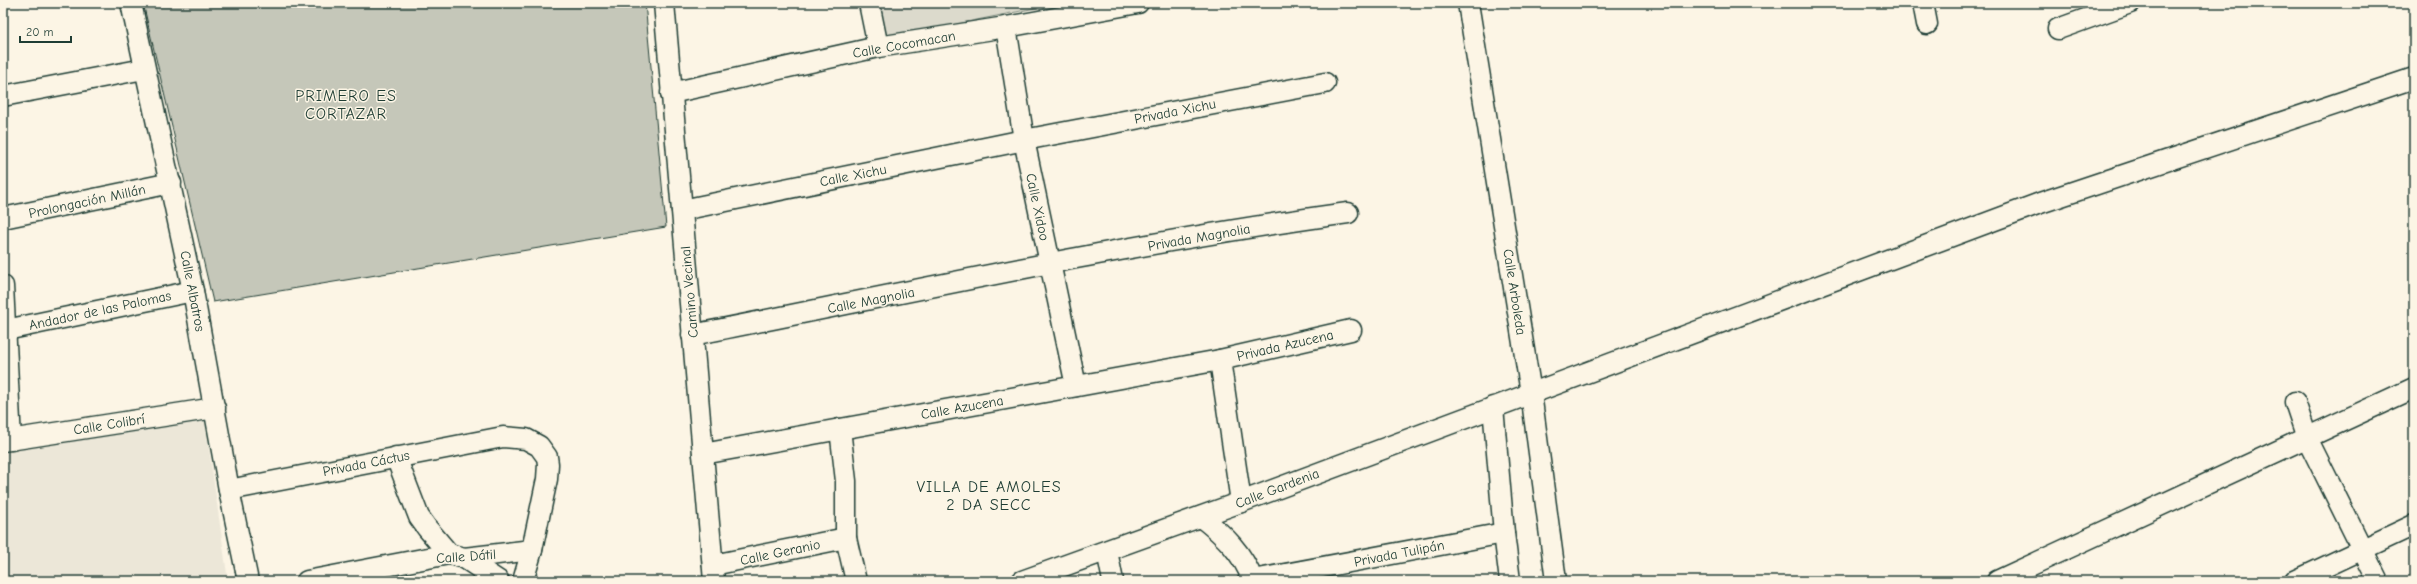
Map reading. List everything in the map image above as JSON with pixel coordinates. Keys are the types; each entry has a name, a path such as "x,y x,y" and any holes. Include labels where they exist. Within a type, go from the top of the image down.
{"street":[{"name":"Calle Albatros","path":"131,3 144,69 171,183 193,291 229,490 248,581"},
{"name":"Camino Vecinal","path":"664,3 714,573"},
{"path":"869,3 878,47"},
{"name":"Calle Cocomacan","path":"671,93 878,47 1006,28 1137,3"},
{"name":"Calle Arboleda","path":"1468,3 1531,393 1556,581"},
{"path":"1923,3 1927,24"},
{"path":"2058,30 2130,3"},
{"name":"Calle Xidoo","path":"1006,28 1024,140 1076,386"},
{"path":"3,96 144,69"},
{"name":"Calle Gardenia","path":"1022,581 1241,502 2040,203 2414,78"},
{"name":"Privada Xichu","path":"1024,140 1326,82"},
{"name":"Calle Xichu","path":"682,210 1024,140"},
{"name":"Prolongación Millán","path":"3,218 171,183"},
{"name":"Privada Magnolia","path":"1050,264 1284,222 1348,213"},
{"name":"Calle Magnolia","path":"692,335 1050,264"},
{"path":"3,286 6,330 7,441"},
{"name":"Andador de las Palomas","path":"6,330 193,291"},
{"name":"Privada Azucena","path":"1220,360 1351,330"},
{"path":"1220,360 1241,502"},
{"name":"Calle Azucena","path":"703,454 1220,360"},
{"path":"1997,581 2414,388"},
{"path":"2294,402 2307,438 2378,581"},
{"path":"1493,407 1504,533 1510,581"},
{"name":"Calle Colibrí","path":"7,441 215,408"},
{"path":"840,429 846,481 846,538 856,581"},
{"name":"Privada Cáctus","path":"229,490 502,437 526,439 538,446 547,457 547,479 532,550 523,581"},
{"path":"396,457 419,516 457,556 499,581"},
{"path":"1201,516 1229,539 1245,563 1252,581"},
{"path":"2295,581 2414,525"},
{"name":"Privada Tulipán","path":"1252,581 1504,533"},
{"name":"Calle Geranio","path":"714,573 846,538"},
{"name":"Calle Dátil","path":"307,581 457,556 532,550"},
{"path":"1107,551 1112,581"}],"shaded area":[{"path":"878,3 1060,3 884,39"},
{"path":"204,413 228,581 3,581 3,447"}],"building":[{"path":"143,3 645,3 666,227 213,302"}],"district":[{"name":"PRIMERO ES CORTAZAR","path":"346,104"},
{"name":"VILLA DE AMOLES 2 DA SECC","path":"989,495"}]}
